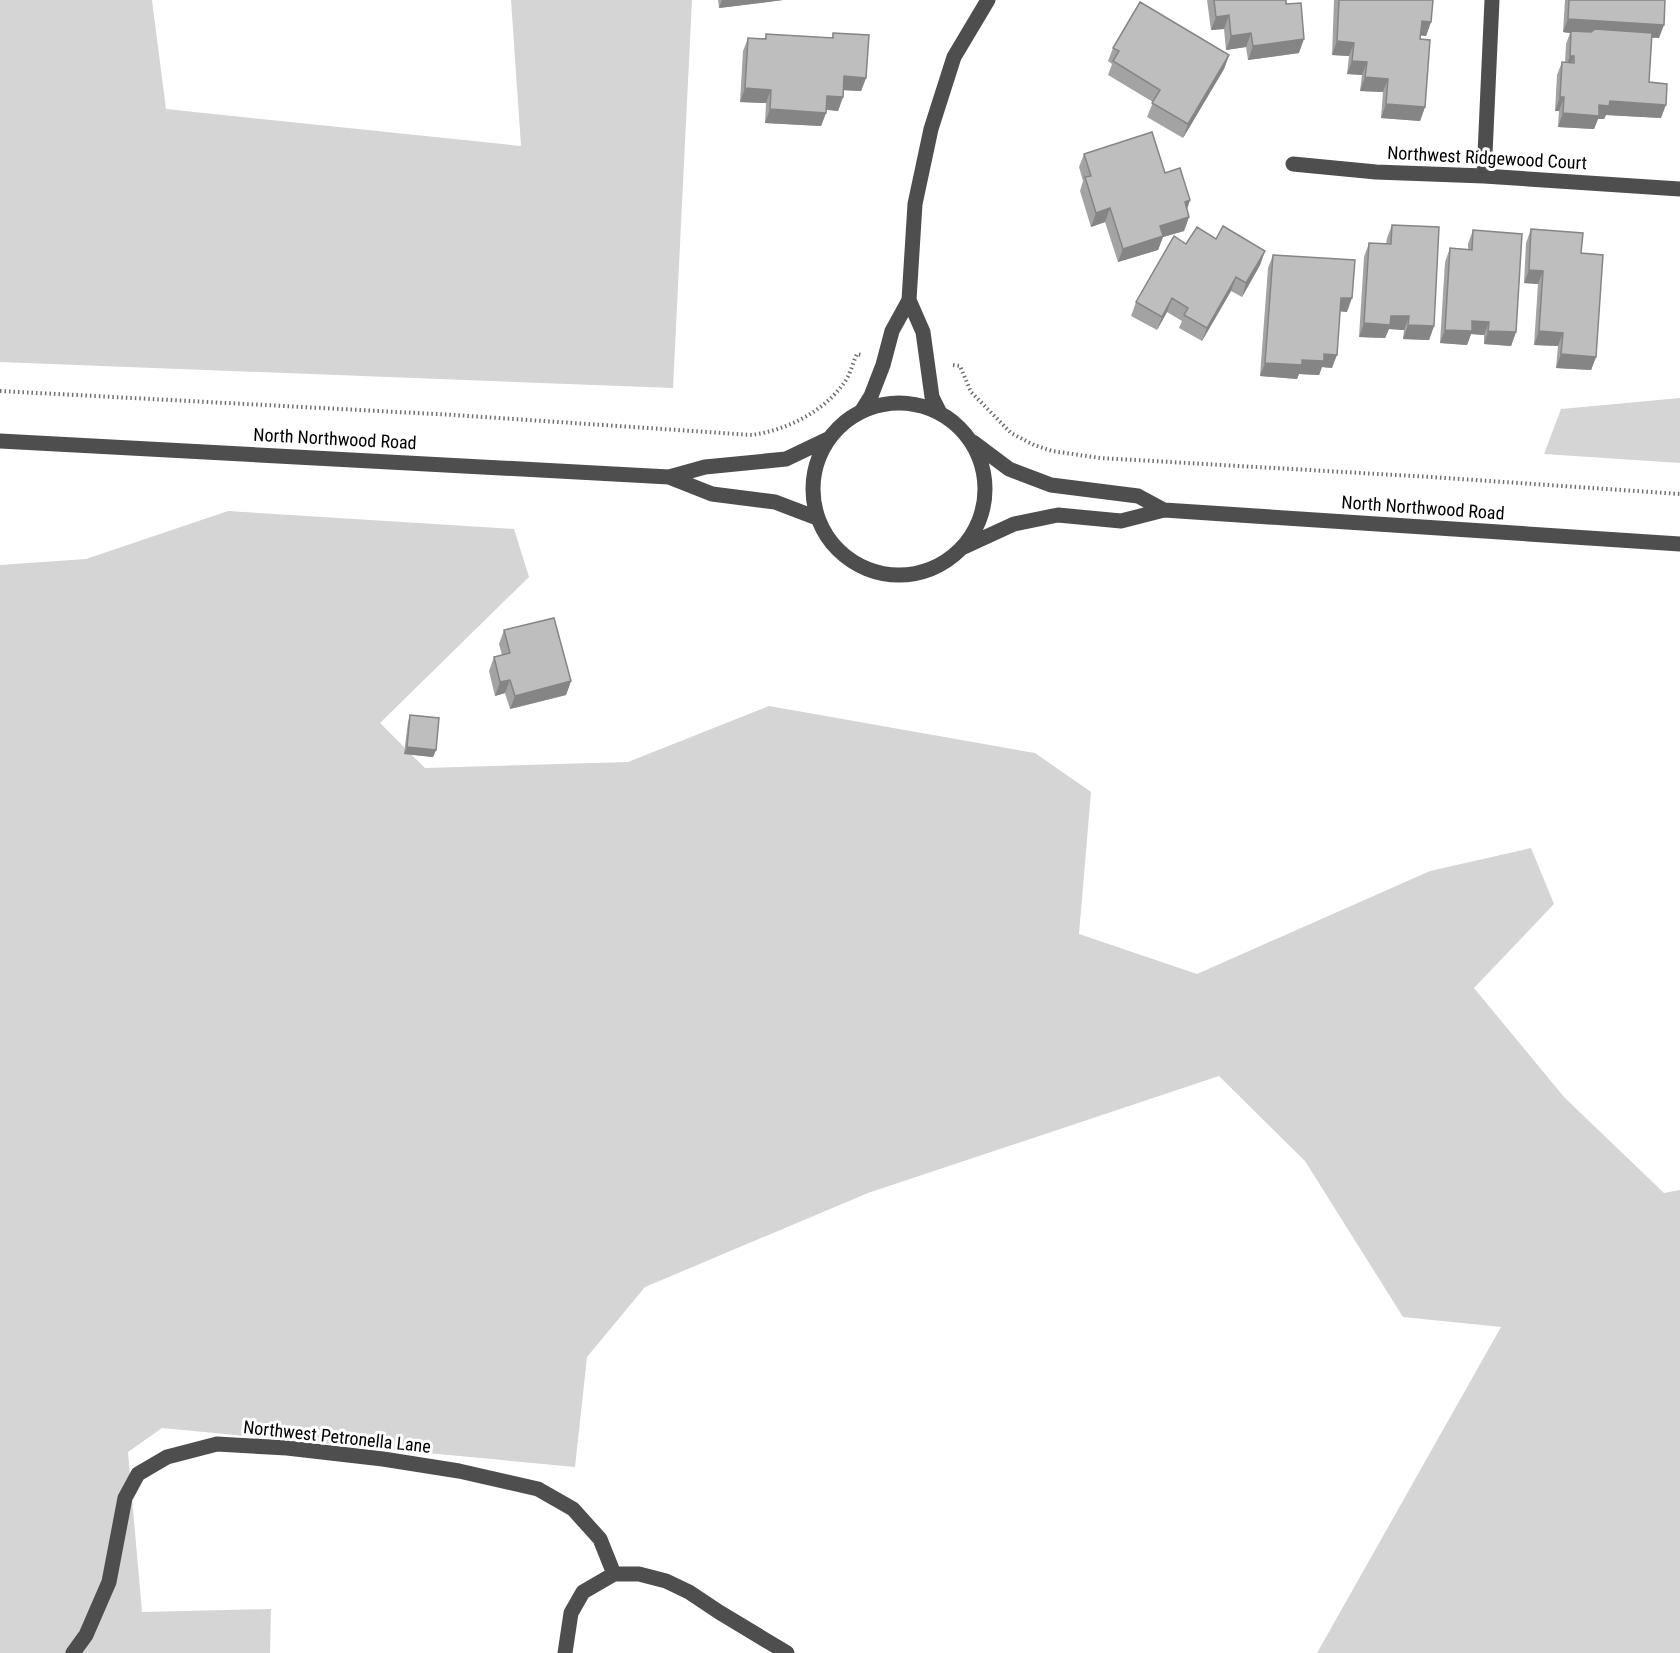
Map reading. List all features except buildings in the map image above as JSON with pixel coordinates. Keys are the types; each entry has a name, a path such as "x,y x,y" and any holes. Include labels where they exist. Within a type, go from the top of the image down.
{"street":[{"path":"861,412 871,396 883,365 892,331 909,300 915,204 931,129 954,57 988,0"},
{"path":"1484,176 1492,0"},
{"name":"Northwest Ridgewood Court","path":"1293,164 1376,172 1484,176 1680,189"},
{"path":"909,300 923,332 932,397 940,413"},
{"path":"901,403 925,407 940,413 970,440 979,457 984,476 984,495 978,522 964,547 949,560 931,570 912,575 892,576 854,564 838,551 826,536 817,518 813,484 815,468 830,438 839,427 861,412 876,406 901,403"},
{"name":"North Northwood Road","path":"669,477 705,467 786,459 830,438"},
{"name":"North Northwood Road","path":"970,440 1009,469 1051,485 1138,496 1164,510"},
{"name":"North Northwood Road","path":"0,441 669,477 712,494 775,502 817,518"},
{"name":"North Northwood Road","path":"964,547 1014,524 1058,515 1121,521 1164,510 1680,544"},
{"name":"Northwest Petronella Lane","path":"73,1653 86,1635 109,1582 125,1498 138,1474 167,1457 217,1444 287,1448 383,1459 459,1471 538,1489 573,1509 600,1539 614,1574"},
{"path":"565,1653 571,1613 583,1592 614,1574 639,1574 666,1581 689,1592 787,1653"}],"shaded area":[{"path":"0,0 152,0 166,109 521,146 511,0 692,0 673,388 0,362"},
{"path":"1680,398 1680,463 1544,454 1561,409"},
{"path":"228,511 514,529 529,577 380,723 425,768 628,762 769,706 1035,753 1091,792 1079,934 1197,974 1430,871 1531,848 1554,904 1474,988 1564,1097 1664,1193 1680,1190 1680,1653 1317,1653 1501,1327 1403,1317 1305,1161 1219,1076 868,1193 645,1287 587,1357 575,1467 162,1428 128,1452 142,1612 271,1609 270,1653 0,1653 0,565 86,559"}]}
